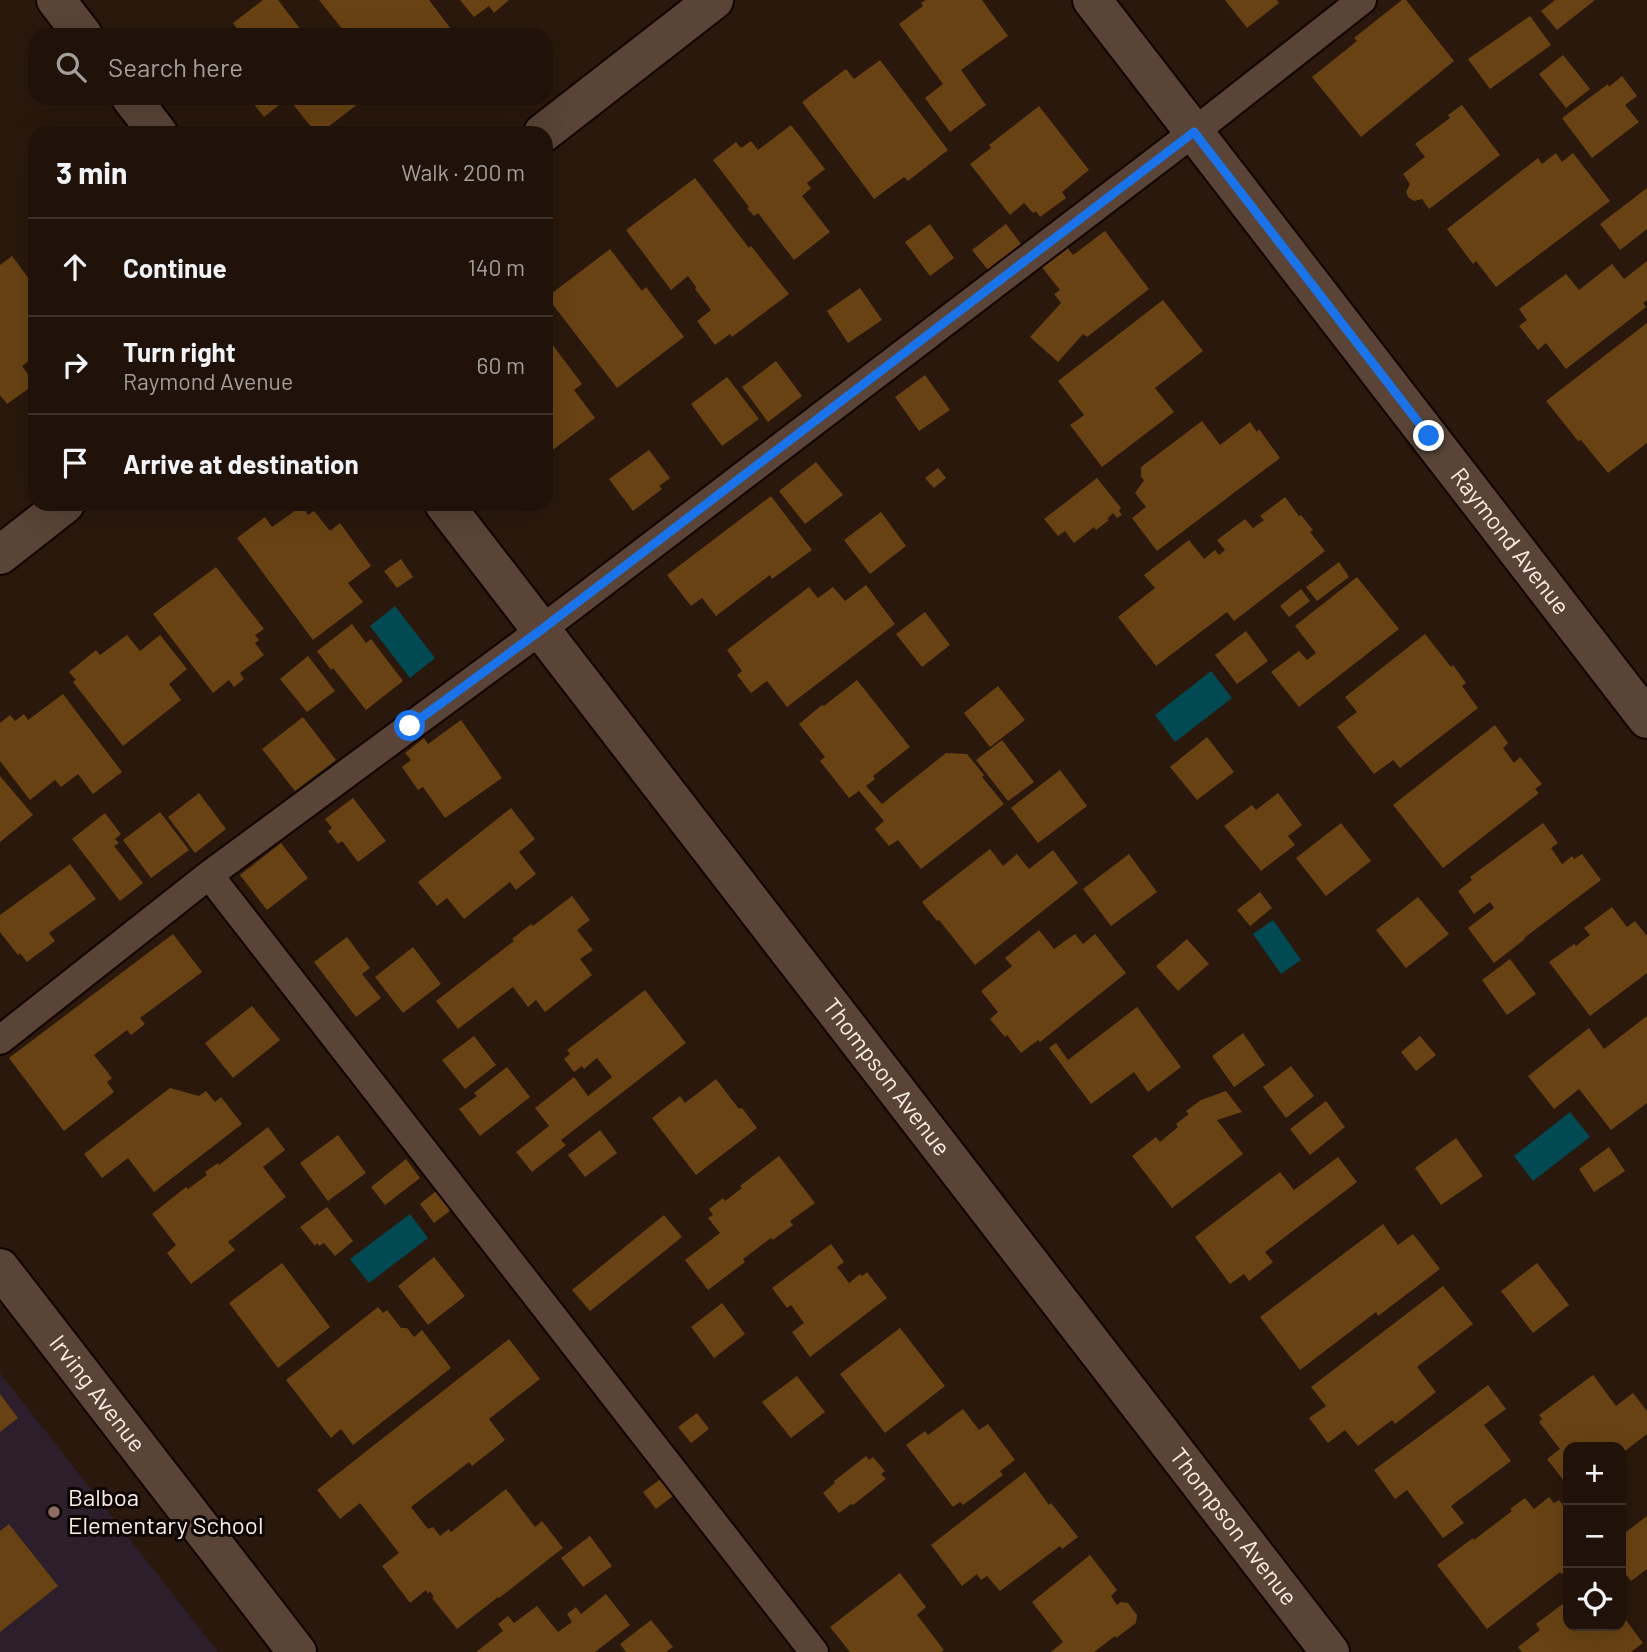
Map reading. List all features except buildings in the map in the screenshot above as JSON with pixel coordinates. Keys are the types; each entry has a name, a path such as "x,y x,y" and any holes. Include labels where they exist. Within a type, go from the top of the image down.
{"street":[{"path":"56,0 78,28"},
{"path":"552,126 714,0"},
{"name":"Raymond Avenue","path":"1091,0 1647,719"},
{"path":"136,105 153,126"},
{"path":"0,555 56,511"},
{"name":"Thompson Avenue","path":"449,511 1330,1652"},
{"name":"Irving Avenue","path":"0,1268 297,1652"}],"lane":[{"path":"0,1040 209,875 541,630 1194,132 1362,0"},
{"path":"209,875 814,1652"}],"shaded area":[{"name":"Balboa Elementary School","path":"0,1373 218,1652 0,1652"}],"water":[{"path":"395,606 435,658 410,678 370,626"},
{"path":"1211,671 1232,698 1175,742 1155,715"},
{"path":"1273,920 1301,960 1281,974 1253,934"},
{"path":"1570,1112 1590,1137 1533,1181 1514,1156"},
{"path":"410,1214 428,1238 369,1283 350,1259"}],"place":[{"name":"Balboa Elementary School","path":"54,1512"}],"route":[{"path":"410,726 541,630 1194,132 1429,436"}]}
